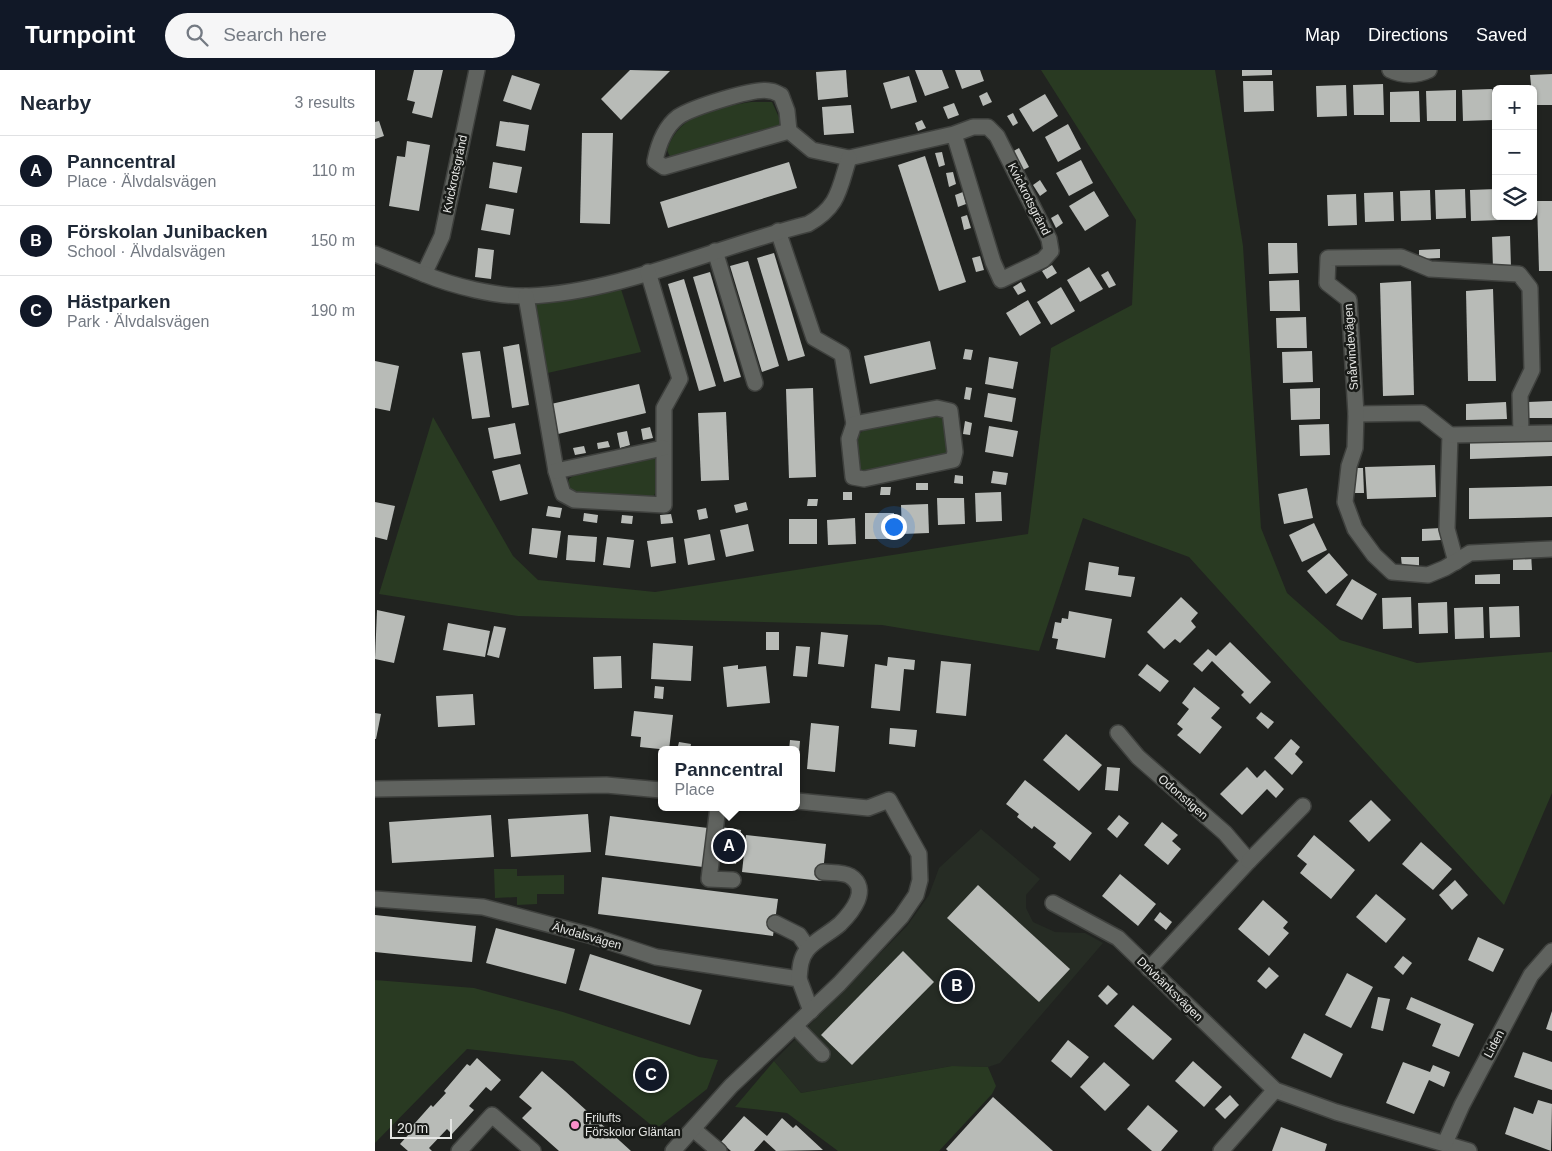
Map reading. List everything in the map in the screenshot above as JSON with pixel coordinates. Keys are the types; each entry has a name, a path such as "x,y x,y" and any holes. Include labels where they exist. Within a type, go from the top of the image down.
{"street":[{"name":"Kvickrotsgränd","path":"424,274 442,236 477,70"},
{"path":"1390,70 1400,75 1423,73 1429,70"},
{"path":"769,90 781,95 787,111 789,131 664,167 655,161 657,148 666,131 678,117 730,96 769,90"},
{"name":"Kvickrotsgränd","path":"789,131 812,150 849,158 955,134 973,127 988,127 997,136 1049,239 1051,251 1043,260 1001,280 993,262 955,134"},
{"path":"375,254 450,284 526,296 585,289 807,224 824,215 836,198 849,158"},
{"path":"778,231 814,338 842,354 854,424 849,438 853,477 864,479 953,460 955,452 950,411 937,408 854,424"},
{"path":"715,251 755,383"},
{"name":"Snårvindevägen","path":"1521,433 1520,395 1532,370 1530,288 1519,274 1430,268 1401,257 1328,258 1327,282 1349,300 1356,414 1355,448 1349,466 1345,502 1355,529 1374,556 1392,572 1428,575 1470,553 1552,549"},
{"path":"526,296 556,471 563,494 574,500 664,505 664,408 680,379 648,272"},
{"path":"1356,414 1422,413 1450,435 1552,433"},
{"path":"1450,435 1447,529 1456,562"},
{"path":"556,471 663,448"},
{"name":"Odonstigen","path":"1118,733 1137,757 1225,833 1249,861"},
{"path":"375,789 606,786 658,790"},
{"path":"673,1151 731,1086 839,984 901,917 916,895 920,880 919,854 889,800 868,808 800,801"},
{"path":"1149,969 1303,806"},
{"path":"717,811 709,879 733,880"},
{"path":"811,1011 799,979 800,961 807,948 840,924 857,904 860,893 859,886 850,876 823,872"},
{"name":"Älvdalsvägen","path":"375,899 483,907 589,935 656,956 799,979"},
{"name":"Drivbänksvägen","path":"1053,903 1118,938 1275,1090 1336,1112 1469,1151"},
{"path":"775,923 799,935 807,948"},
{"name":"Liden","path":"1445,1143 1462,1105 1531,975 1552,952"},
{"path":"795,1026 822,1054"},
{"path":"1221,1151 1275,1090"},
{"path":"459,1151 492,1115 533,1151"},
{"path":"693,1129 719,1151"}],"shaded area":[{"path":"981,829 1040,879 1026,895 1026,908 1033,922 1055,932 1085,933 1103,943 1000,1063 988,1067 952,1066 801,1093 774,1061 907,926 929,895 939,868"}],"green space":[{"path":"1041,70 1215,70 1243,246 1261,528 1287,593 1340,640 1417,663 1552,652 1552,793 1504,905 1189,557 1083,518 1039,651 882,625 518,616 379,594 433,417 513,556 538,580 655,592 1028,534 1051,348 1132,305 1136,220"},
{"path":"751,102 772,102 782,124 670,157 667,150 673,137 690,120 712,110"},
{"path":"621,289 641,352 543,374 530,305"},
{"path":"938,414 946,419 951,449 946,457 862,471 857,463 857,436 864,430 919,416"},
{"path":"652,457 660,460 660,484 652,499 572,492 567,487 569,479 576,474"},
{"path":"494,869 517,869 517,876 564,875 564,894 537,894 537,904 517,905 517,897 495,898"},
{"path":"375,980 474,988 563,1012 699,1057 718,1060 707,1089 656,1129 573,1061 467,1049 375,1143"},
{"path":"774,1061 801,1093 952,1066 988,1067 996,1086 992,1094 939,1151 838,1151 787,1113 735,1107"}],"building":[{"path":"414,70 443,70 432,118 412,113 415,102 407,100"},
{"path":"630,70 670,71 621,120 601,99"},
{"path":"846,70 848,97 818,100 816,72"},
{"path":"915,70 942,70 949,88 925,96"},
{"path":"955,70 980,70 984,81 962,89"},
{"path":"1242,70 1272,70 1272,75 1242,76"},
{"path":"1552,74 1552,105 1537,105 1537,85 1531,85 1530,75"},
{"path":"512,75 540,84 531,110 503,101"},
{"path":"909,76 917,102 891,109 883,83"},
{"path":"1243,81 1273,81 1274,111 1244,112"},
{"path":"1383,84 1384,115 1354,115 1353,85"},
{"path":"1346,85 1347,116 1317,117 1316,86"},
{"path":"1492,89 1492,120 1463,121 1462,90"},
{"path":"1456,90 1456,121 1427,121 1426,91"},
{"path":"1419,91 1420,122 1390,122 1390,92"},
{"path":"987,92 992,102 983,106 979,96"},
{"path":"1045,94 1058,116 1033,132 1019,109"},
{"path":"954,103 959,115 948,119 943,107"},
{"path":"851,105 854,133 824,135 822,107"},
{"path":"1013,113 1018,123 1013,126 1007,116"},
{"path":"922,120 926,128 918,131 915,123"},
{"path":"379,121 384,136 375,139 375,122"},
{"path":"500,121 529,125 525,151 496,146"},
{"path":"1068,124 1081,149 1058,162 1045,137"},
{"path":"582,133 613,133 610,224 580,223"},
{"path":"407,141 430,145 419,211 389,206 397,156 405,157"},
{"path":"1019,148 1029,167 1023,170 1012,152"},
{"path":"942,152 945,165 939,167 935,153"},
{"path":"925,156 966,282 939,291 898,165"},
{"path":"1081,160 1093,183 1069,196 1056,173"},
{"path":"493,162 522,167 517,193 489,188"},
{"path":"789,162 797,188 668,228 660,202"},
{"path":"953,172 956,184 949,187 946,173"},
{"path":"1040,180 1047,191 1040,196 1033,185"},
{"path":"1465,189 1466,218 1436,219 1435,190"},
{"path":"1492,189 1492,220 1500,220 1471,221 1470,190"},
{"path":"1430,190 1431,220 1401,221 1400,191"},
{"path":"1094,191 1109,216 1085,231 1069,206"},
{"path":"963,192 966,204 958,207 955,195"},
{"path":"1393,192 1394,221 1365,222 1364,193"},
{"path":"1356,194 1357,225 1328,226 1327,195"},
{"path":"1537,201 1552,201 1552,271 1539,271"},
{"path":"486,204 514,209 510,235 481,230"},
{"path":"1058,214 1063,223 1056,228 1051,218"},
{"path":"967,215 971,228 964,230 961,217"},
{"path":"1510,236 1511,267 1493,268 1492,237"},
{"path":"1268,243 1297,243 1298,273 1269,274"},
{"path":"478,248 494,250 491,279 475,277"},
{"path":"1440,249 1440,258 1419,259 1419,250"},
{"path":"774,253 805,356 788,361 757,258"},
{"path":"980,256 984,270 976,272 972,258"},
{"path":"748,261 779,366 762,372 730,266"},
{"path":"1052,265 1057,273 1047,279 1042,271"},
{"path":"1089,267 1103,289 1080,302 1067,280"},
{"path":"1108,271 1116,285 1109,288 1101,275"},
{"path":"710,272 741,377 724,382 693,277"},
{"path":"684,279 716,386 699,391 668,284"},
{"path":"1299,280 1300,311 1270,311 1269,281"},
{"path":"1411,281 1414,395 1383,396 1380,283"},
{"path":"1021,282 1026,291 1018,295 1013,287"},
{"path":"1061,287 1075,311 1051,325 1037,302"},
{"path":"1493,289 1496,381 1468,381 1466,291"},
{"path":"1028,300 1041,323 1020,336 1006,313"},
{"path":"1306,317 1307,348 1277,348 1276,318"},
{"path":"930,341 936,369 870,384 864,356"},
{"path":"519,344 529,405 512,408 503,347"},
{"path":"965,349 973,350 971,360 963,359"},
{"path":"480,351 490,417 472,419 462,353"},
{"path":"1312,351 1313,382 1283,383 1282,352"},
{"path":"989,357 1018,362 1013,389 985,384"},
{"path":"375,361 399,366 390,411 375,408"},
{"path":"639,384 646,413 558,434 551,404"},
{"path":"966,387 972,388 970,400 964,399"},
{"path":"813,388 816,477 789,478 786,389"},
{"path":"1320,388 1320,419 1291,420 1290,389"},
{"path":"988,393 1016,398 1012,422 984,417"},
{"path":"1552,401 1552,418 1529,418 1528,402"},
{"path":"1506,402 1507,419 1466,420 1466,404"},
{"path":"726,412 729,480 701,481 698,413"},
{"path":"965,421 972,423 970,435 963,434"},
{"path":"515,423 521,454 494,459 488,428"},
{"path":"1329,424 1330,455 1300,456 1299,425"},
{"path":"989,426 1018,431 1013,457 985,452"},
{"path":"650,427 653,438 643,440 641,429"},
{"path":"627,431 630,445 620,448 617,433"},
{"path":"1552,440 1552,456 1470,459 1470,443"},
{"path":"608,441 610,447 598,449 597,443"},
{"path":"584,446 586,453 575,455 573,448"},
{"path":"520,464 528,494 500,501 492,471"},
{"path":"1435,465 1436,497 1367,499 1365,467"},
{"path":"1353,468 1363,468 1364,493 1354,493"},
{"path":"993,471 1008,473 1006,485 991,483"},
{"path":"955,475 963,476 963,484 954,483"},
{"path":"916,483 928,483 928,490 916,490"},
{"path":"1552,486 1552,517 1469,519 1469,488"},
{"path":"881,487 891,487 890,495 880,495"},
{"path":"1307,488 1313,518 1284,524 1278,494"},
{"path":"843,492 852,492 852,500 843,500"},
{"path":"1001,492 1002,521 976,522 975,493"},
{"path":"937,498 964,498 965,524 938,525"},
{"path":"808,499 818,499 817,506 807,506"},
{"path":"375,502 395,506 387,540 375,537"},
{"path":"746,502 748,510 736,513 734,505"},
{"path":"928,504 929,533 902,534 901,505"},
{"path":"548,506 562,508 560,518 546,516"},
{"path":"706,508 708,518 699,520 697,510"},
{"path":"584,513 598,515 597,523 583,521"},
{"path":"865,513 894,513 894,539 865,539"},
{"path":"671,514 673,523 661,524 660,515"},
{"path":"622,515 633,516 632,524 621,523"},
{"path":"855,518 856,544 828,545 827,520"},
{"path":"789,519 817,519 817,544 789,544"},
{"path":"1314,523 1327,550 1302,562 1289,535"},
{"path":"748,524 754,551 726,557 720,530"},
{"path":"532,528 561,531 557,558 529,554"},
{"path":"1441,528 1441,540 1422,541 1422,529"},
{"path":"710,534 715,560 688,565 684,539"},
{"path":"568,535 597,537 595,562 566,560"},
{"path":"607,537 634,540 630,568 603,565"},
{"path":"673,537 676,563 651,567 647,541"},
{"path":"1329,553 1348,575 1326,594 1307,571"},
{"path":"1513,553 1531,553 1532,570 1513,570"},
{"path":"1401,557 1419,557 1419,567 1402,567"},
{"path":"1089,562 1119,567 1118,575 1135,577 1131,597 1085,590"},
{"path":"1500,574 1500,584 1475,584 1475,575"},
{"path":"1352,579 1377,594 1362,620 1336,605"},
{"path":"1181,597 1198,613 1191,621 1196,627 1180,643 1175,639 1164,649 1147,632"},
{"path":"1411,597 1412,628 1383,629 1382,598"},
{"path":"1447,602 1448,633 1419,634 1418,603"},
{"path":"1519,606 1520,637 1490,638 1489,607"},
{"path":"1483,607 1484,638 1455,639 1454,608"},
{"path":"377,610 405,616 394,663 375,659"},
{"path":"1069,611 1112,619 1105,658 1056,649 1058,639 1052,638 1055,622 1061,623 1062,618 1068,619"},
{"path":"448,623 490,631 485,657 443,650"},
{"path":"494,626 506,628 499,658 487,655"},
{"path":"766,632 779,632 779,650 766,650"},
{"path":"821,632 848,635 844,667 818,664"},
{"path":"1230,642 1271,682 1250,704 1241,695 1244,692 1212,661 1202,672 1193,664 1208,649 1216,656"},
{"path":"653,643 693,646 691,681 651,679"},
{"path":"796,646 810,647 807,677 793,676"},
{"path":"621,656 622,688 594,689 593,657"},
{"path":"888,657 915,660 914,670 904,669 900,711 871,708 875,664 887,666"},
{"path":"941,661 971,664 966,716 936,713"},
{"path":"1147,664 1169,681 1160,692 1138,675"},
{"path":"738,665 738,669 766,666 770,703 727,707 723,667"},
{"path":"655,686 664,687 663,699 654,698"},
{"path":"1194,687 1220,708 1211,718 1222,727 1200,754 1177,735 1183,729 1177,724 1189,709 1182,703"},
{"path":"473,694 475,725 438,727 436,696"},
{"path":"634,711 673,715 669,746 658,746 658,749 640,747 641,737 631,736"},
{"path":"1261,712 1274,722 1268,729 1256,718"},
{"path":"375,713 381,714 376,739 375,739"},
{"path":"811,723 839,726 835,772 807,769"},
{"path":"890,728 917,730 915,747 889,744"},
{"path":"1066,734 1102,765 1079,791 1043,760"},
{"path":"1291,739 1300,747 1295,754 1303,762 1292,775 1274,758"},
{"path":"790,740 800,741 800,746 789,746"},
{"path":"679,742 691,744 691,746 678,746"},
{"path":"1107,767 1120,768 1118,791 1105,790"},
{"path":"1247,767 1257,778 1265,770 1284,789 1276,798 1267,789 1242,815 1220,794"},
{"path":"1025,780 1092,833 1070,861 1053,847 1056,843 1034,826 1032,829 1017,817 1019,814 1006,804"},
{"path":"1371,800 1391,820 1369,842 1349,821"},
{"path":"588,814 591,852 511,857 508,819"},
{"path":"491,815 494,857 392,863 389,822"},
{"path":"1119,815 1129,823 1117,838 1107,829"},
{"path":"610,816 708,828 703,867 605,855"},
{"path":"1162,822 1178,835 1172,841 1181,849 1168,865 1144,845"},
{"path":"721,827 741,830 736,864 717,861"},
{"path":"746,835 826,844 822,881 742,872"},
{"path":"1314,835 1355,870 1331,899 1300,873 1307,864 1297,856"},
{"path":"1421,842 1452,869 1433,890 1402,864"},
{"path":"1120,874 1156,904 1138,926 1102,896"},
{"path":"602,877 778,899 773,936 598,914"},
{"path":"1455,880 1468,895 1452,910 1439,895"},
{"path":"978,885 1070,969 1039,1002 947,918"},
{"path":"1376,894 1406,919 1386,943 1356,917"},
{"path":"1263,900 1288,922 1283,928 1289,933 1269,956 1238,929"},
{"path":"1160,912 1172,922 1166,930 1154,920"},
{"path":"375,915 476,926 472,962 375,952"},
{"path":"496,928 575,949 566,984 486,963"},
{"path":"1478,937 1504,949 1493,972 1468,960"},
{"path":"903,951 934,982 852,1065 821,1035"},
{"path":"590,954 702,990 690,1025 579,990"},
{"path":"1403,956 1412,963 1403,975 1394,967"},
{"path":"1269,967 1279,976 1266,989 1257,981"},
{"path":"1347,973 1373,987 1351,1028 1325,1015"},
{"path":"1108,985 1118,994 1107,1005 1098,996"},
{"path":"1378,997 1390,999 1383,1031 1371,1028"},
{"path":"1411,997 1474,1024 1459,1057 1432,1046 1441,1024 1406,1009"},
{"path":"1133,1005 1172,1039 1153,1060 1114,1026"},
{"path":"1552,1011 1552,1031 1546,1029"},
{"path":"1304,1033 1343,1054 1331,1078 1291,1058"},
{"path":"1068,1040 1089,1057 1071,1078 1051,1061"},
{"path":"1523,1052 1552,1062 1552,1090 1514,1077"},
{"path":"477,1058 501,1080 491,1091 486,1087 469,1106 474,1110 452,1134 447,1129 429,1148 432,1151 408,1151 400,1144 409,1134 407,1132 431,1105 433,1107 446,1093 444,1091 467,1064 470,1066"},
{"path":"1193,1061 1222,1087 1204,1107 1175,1081"},
{"path":"1104,1062 1130,1085 1105,1111 1080,1087"},
{"path":"1403,1062 1430,1072 1433,1065 1450,1072 1444,1087 1429,1080 1414,1114 1386,1103"},
{"path":"542,1071 631,1151 559,1151 522,1118 532,1108 519,1097"},
{"path":"1230,1095 1239,1105 1225,1119 1215,1109"},
{"path":"993,1097 1053,1151 948,1151 946,1149"},
{"path":"1538,1100 1552,1104 1551,1151 1505,1134 1514,1107 1533,1114"},
{"path":"1148,1105 1178,1131 1161,1151 1152,1151 1127,1129"},
{"path":"744,1116 767,1136 782,1118 793,1128 796,1125 823,1150 776,1151 764,1140 754,1151 731,1151 721,1142"},
{"path":"1281,1127 1327,1144 1325,1151 1272,1151"}],"place":[{"name":"Panncentral","path":"729,846"},
{"name":"Förskolan Junibacken","path":"957,986"},
{"name":"Hästparken","path":"651,1075"},
{"name":"Frilufts Förskolor Gläntan","path":"575,1125"}]}
